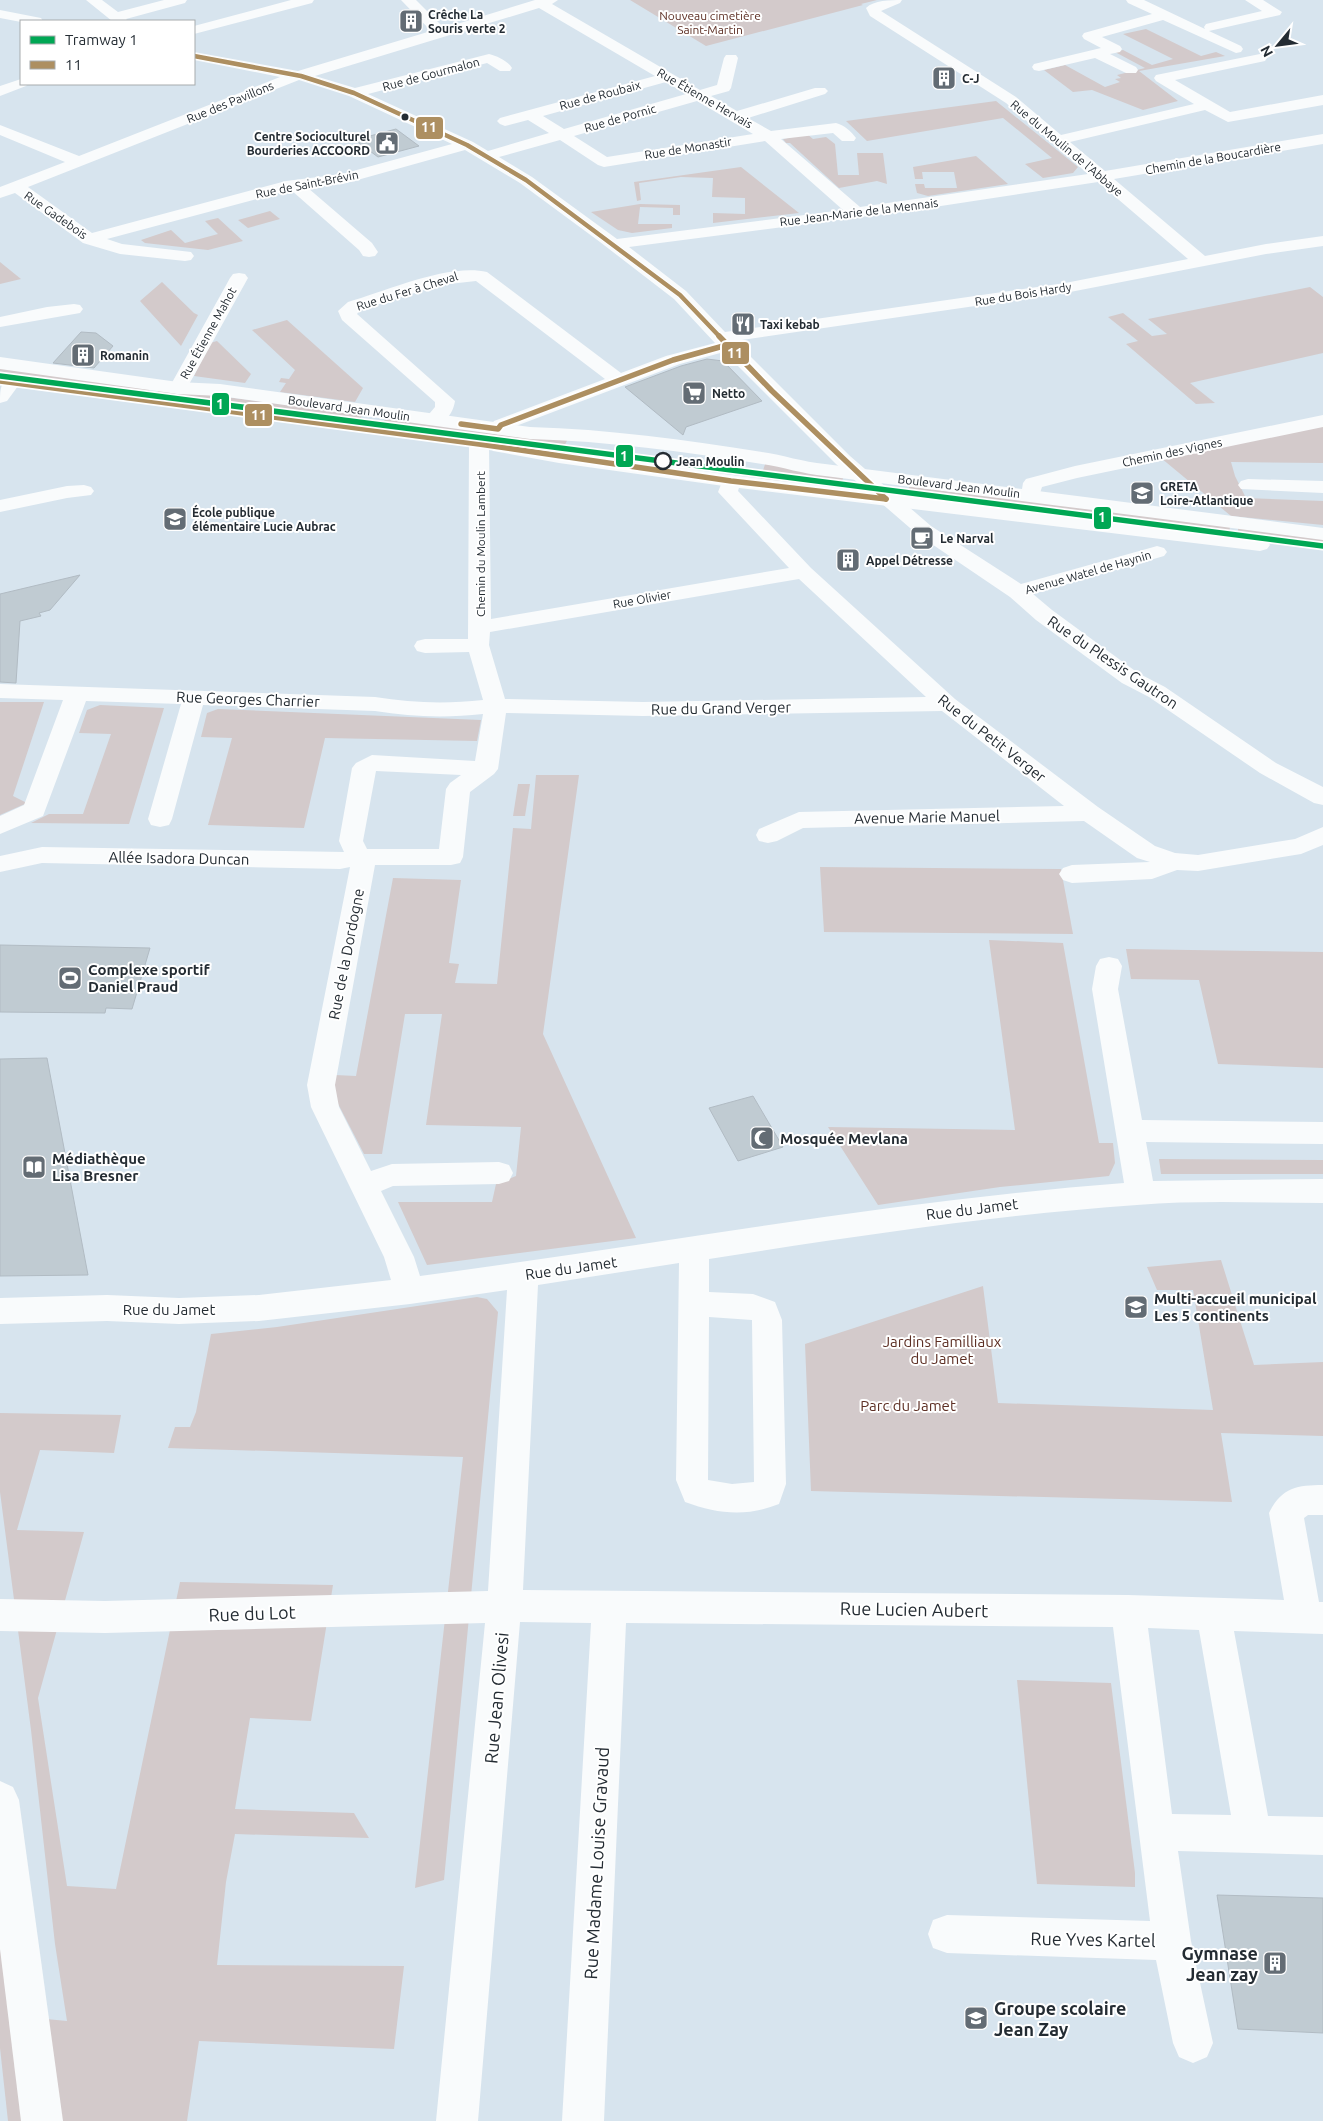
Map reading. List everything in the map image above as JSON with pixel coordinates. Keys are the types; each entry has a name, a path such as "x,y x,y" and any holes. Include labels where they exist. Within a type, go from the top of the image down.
{"street":[{"path":"93,0 115,16 180,0"},
{"path":"115,16 135,0"},
{"path":"195,30 307,0"},
{"path":"408,0 441,33"},
{"name":"Rue du Moulin de l'Abbaye","path":"895,0 873,8 874,13 1011,100 1201,261"},
{"path":"1134,0 1236,49"},
{"path":"1151,4 1170,0"},
{"path":"1211,27 1276,12 1252,0"},
{"name":"Rue des Pavillons","path":"0,193 281,81 545,2"},
{"name":"Rue Étienne Hervais","path":"545,2 669,77 738,116 768,136 857,213"},
{"path":"0,14 31,20"},
{"path":"1039,67 1115,49 1089,36 1165,15"},
{"path":"1098,54 1131,70"},
{"name":"Rue du Plessis Gautron","path":"195,56 301,76 354,93 466,145 526,180 615,244 680,295 858,474 886,499 936,538 1018,592 1044,615 1130,678 1157,692 1259,763 1323,798"},
{"name":"Rue de Gourmalon","path":"354,93 489,58 505,68"},
{"name":"Rue de Pornic","path":"487,156 724,88 731,58"},
{"path":"1260,58 1161,78 1228,118 1323,100"},
{"name":"Rue de Roubaix","path":"505,121 669,77"},
{"path":"0,91 20,83"},
{"path":"738,116 820,91"},
{"path":"1060,140 1207,105"},
{"name":"Rue de Roubaix","path":"530,114 561,134"},
{"name":"Rue de Monastir","path":"561,134 604,162 768,136 836,128 848,138"},
{"path":"0,130 80,162"},
{"name":"Chemin de la Boucardière","path":"1103,176 1323,139"},
{"name":"Rue de Saint-Brévin","path":"89,239 286,186 343,179 466,145"},
{"name":"Rue Jean-Marie de la Mennais","path":"615,244 690,232 857,213 1103,176"},
{"path":"295,185 366,247 369,252"},
{"name":"Rue Gadebois","path":"17,187 89,239 120,249 185,256"},
{"name":"Rue du Bois Hardy","path":"498,429 501,425 724,341 1065,288 1266,249 1323,241"},
{"name":"Rue du Fer à Cheval","path":"434,420 444,408 445,401 348,316 347,311 354,306 455,276 472,274 481,276 619,381"},
{"name":"Rue Étienne Mahot","path":"178,388 239,278"},
{"path":"0,322 47,312 74,309"},
{"name":"Boulevard Jean Moulin","path":"0,363 178,388 220,390 530,433 576,434 639,441 764,458 822,470 1323,534"},
{"path":"0,397 6,381"},
{"name":"Boulevard Jean Moulin","path":"6,381 479,444 563,458 731,481 1323,553"},
{"name":"Chemin des Vignes","path":"1031,496 1033,484 1075,472 1323,421"},
{"name":"Chemin du Moulin Lambert","path":"479,444 479,636 496,706"},
{"name":"Rue du Petit Verger","path":"731,481 728,492 804,572 947,704 1089,813 1146,852 1174,861 1198,863 1301,846 1323,835"},
{"path":"1248,485 1323,487"},
{"path":"0,506 67,492 84,491"},
{"name":"Avenue Watel de Haynin","path":"1018,592 1158,552"},
{"name":"Rue Olivier","path":"479,636 804,572"},
{"path":"425,646 479,636"},
{"name":"Rue Georges Charrier","path":"0,691 375,704 398,708 454,710 496,706"},
{"path":"0,826 34,810 76,693"},
{"path":"160,819 194,697"},
{"name":"Rue du Grand Verger","path":"496,706 643,709 947,704"},
{"path":"359,857 451,857 458,789 486,769 496,706"},
{"name":"Rue de la Dordogne","path":"410,1290 402,1265 325,1107 321,1086 363,864 351,841 364,768 372,763 486,769"},
{"name":"Avenue Marie Manuel","path":"768,835 799,820 1089,813"},
{"name":"Allée Isadora Duncan","path":"0,864 42,855 340,861 359,857"},
{"path":"1072,874 1152,871 1174,861"},
{"path":"1109,966 1105,989 1140,1192"},
{"path":"1129,1130 1323,1133"},
{"path":"365,1186 392,1175 498,1173"},
{"name":"Rue du Jamet","path":"0,1310 108,1308 179,1311 259,1308 524,1275 884,1220 1040,1201 1140,1192 1323,1192"},
{"path":"694,1249 692,1480 697,1492 709,1497 755,1498 767,1494 770,1484 767,1320 764,1311 753,1307 694,1304"},
{"name":"Rue Jean Olivesi","path":"457,2121 505,1606 524,1275"},
{"path":"1314,1617 1286,1513 1301,1500 1323,1500"},
{"name":"Rue Lucien Aubert","path":"505,1606 1128,1611 1314,1617"},
{"name":"Rue du Lot","path":"0,1616 105,1617 505,1606"},
{"name":"Rue Madame Louise Gravaud","path":"583,2121 609,1606"},
{"name":"Rue Yves Kartel","path":"947,1934 1172,1941 1128,1611"},
{"path":"1214,1614 1253,1834"},
{"path":"0,1800 42,2121"},
{"path":"1156,1832 1323,1836"},
{"path":"1172,1941 1193,2043"}],"green space":[{"name":"Nouveau cimetière Saint-Martin","path":"630,0 877,0 706,46"},
{"path":"1146,29 1201,56 1216,52 1225,56 1139,71 1178,101 1143,110 1092,90 1073,92 1044,70 1065,65 1105,87 1120,82 1115,79 1121,78 1117,75 1145,68 1115,52 1123,50 1152,65 1173,59 1123,34"},
{"path":"996,101 1078,167 1073,173 1043,178 1025,164 1052,158 1003,118 867,141 846,121"},
{"path":"807,134 813,139 826,137 835,144 838,175 859,175 857,153 883,153 887,184 877,181 839,188 790,143 786,143 783,139"},
{"path":"976,156 1008,184 928,196 917,193 915,184 924,184 925,188 957,188 954,172 922,172 923,179 915,179 913,167"},
{"path":"741,167 799,213 713,223 713,213 745,214 745,198 712,197 713,178 681,177 639,183 641,200 637,201 634,182"},
{"path":"640,204 680,205 680,215 673,215 673,208 640,207 638,224 672,224 672,228 632,233 618,230 591,212"},
{"path":"270,211 280,219 248,228 238,220"},
{"path":"218,218 243,241 208,250 145,243 141,240 171,230 185,243 218,234 205,221"},
{"path":"0,262 21,279 0,284"},
{"path":"162,282 198,315 181,346 140,301"},
{"path":"1310,287 1323,297 1323,353 1190,383 1215,403 1196,404 1126,344 1138,341 1108,317 1123,313 1152,336 1167,334 1148,319"},
{"path":"287,320 363,388 355,402 280,392 286,383 279,382 281,378 289,379 295,370 252,330"},
{"path":"217,341 251,374 245,383 194,376 210,343"},
{"path":"0,368 152,387 145,396 0,378"},
{"path":"160,389 363,414 357,424 153,397"},
{"path":"386,418 569,437 560,454 524,445 380,427"},
{"path":"1323,424 1323,463 1231,462 1235,476 1246,498 1323,501 1323,525 1231,516 1161,458"},
{"path":"766,461 844,476 840,486 760,480"},
{"path":"910,484 1230,526 1229,536 907,494"},
{"path":"1238,527 1323,538 1323,549 1238,538"},
{"path":"0,702 44,702 13,796 27,803 0,815"},
{"path":"100,705 164,708 129,824 31,823 49,814 83,814 111,734 79,733 87,710"},
{"path":"218,709 481,720 477,741 325,738 304,828 208,825 232,738 201,737 207,713"},
{"path":"536,775 579,775 543,1034 636,1238 427,1265 398,1202 492,1202 496,1184 516,1176 521,1127 426,1125 442,1014 405,1014 382,1154 364,1154 334,1096 335,1075 356,1076 393,878 461,880 449,963 459,964 455,983 497,984 513,828 531,829"},
{"path":"518,784 530,784 525,816 513,816"},
{"path":"820,867 1061,869 1073,934 824,932"},
{"path":"989,940 1063,943 1099,1143 1113,1143 1115,1163 1109,1176 1000,1187 878,1205 828,1127 1015,1130"},
{"path":"1126,949 1323,952 1323,1068 1218,1064 1199,980 1131,979"},
{"path":"1159,1159 1323,1160 1323,1174 1161,1174"},
{"name":"Parc du Jamet","path":"1221,1260 1254,1365 1323,1362 1323,1436 1221,1433 1232,1502 811,1491 805,1344 983,1286 998,1403 1213,1410 1193,1290 1157,1290 1147,1267"},
{"path":"477,1297 487,1299 498,1312 444,1880 415,1888 463,1457 168,1448 175,1427 190,1427 196,1412 211,1334 277,1327"},
{"path":"0,1413 121,1415 114,1453 40,1450 17,1530 84,1532 38,1698 67,1886 116,1889 180,1582 333,1585 311,1721 250,1718 235,1809 354,1813 369,1838 235,1834 226,1882 217,1965 404,1966 394,2049 199,2041 187,2121 61,2121 46,2019 67,2021 55,1944 31,1730 0,1492"},
{"path":"1017,1680 1111,1683 1135,1873 1135,1887 1037,1884"},
{"path":"0,1945 22,2121 8,2121 0,2048"}],"building":[{"name":"Centre Socioculturel Bourderies ACCOORD","path":"396,129 419,146 378,157 355,140"},
{"name":"Romanin","path":"81,332 96,333 113,346 94,368 53,363"},
{"name":"Netto","path":"707,359 723,361 762,401 686,427 683,435 625,387 681,366"},
{"path":"80,575 50,610 39,613 41,616 20,621 16,683 0,682 0,594"},
{"name":"Complexe sportif Daniel Praud","path":"0,945 150,948 132,1009 106,1008 105,1013 0,1012"},
{"name":"Médiathèque Lisa Bresner","path":"47,1058 88,1275 0,1276 0,1059"},
{"name":"Mosquée Mevlana","path":"753,1096 783,1147 738,1161 709,1108"},
{"name":"Gymnase Jean zay","path":"1217,1895 1323,1898 1323,2033 1238,2029"}],"tram line":[{"name":"1","path":"0,376 1323,546"}],"transit line":[{"name":"11","path":"195,56 301,76 354,93 467,145 526,180 680,295 772,391 886,499"},
{"name":"11","path":"461,424 498,429 501,425 673,360 727,345"},
{"name":"11","path":"0,381 479,444 731,481 886,499"}],"place":[{"name":"Crêche La Souris verte 2","path":"411,21"},
{"name":"C-J","path":"944,78"},
{"name":"Centre Socioculturel Bourderies ACCOORD","path":"387,143"},
{"name":"Taxi kebab","path":"743,324"},
{"name":"Romanin","path":"83,355"},
{"name":"Netto","path":"694,393"},
{"name":"Jean Moulin","path":"663,461"},
{"name":"GRETA Loire-Atlantique","path":"1142,493"},
{"name":"École publique élémentaire Lucie Aubrac","path":"175,519"},
{"name":"Le Narval","path":"922,538"},
{"name":"Appel Détresse","path":"848,560"},
{"name":"Complexe sportif Daniel Praud","path":"70,978"},
{"name":"Mosquée Mevlana","path":"762,1138"},
{"name":"Médiathèque Lisa Bresner","path":"34,1167"},
{"name":"Multi-accueil municipal Les 5 continents","path":"1136,1307"},
{"name":"Gymnase Jean zay","path":"1275,1963"},
{"name":"Groupe scolaire Jean Zay","path":"976,2018"}],"park label":[{"name":"Jardins Familliaux du Jamet","path":"942,1350"}]}
